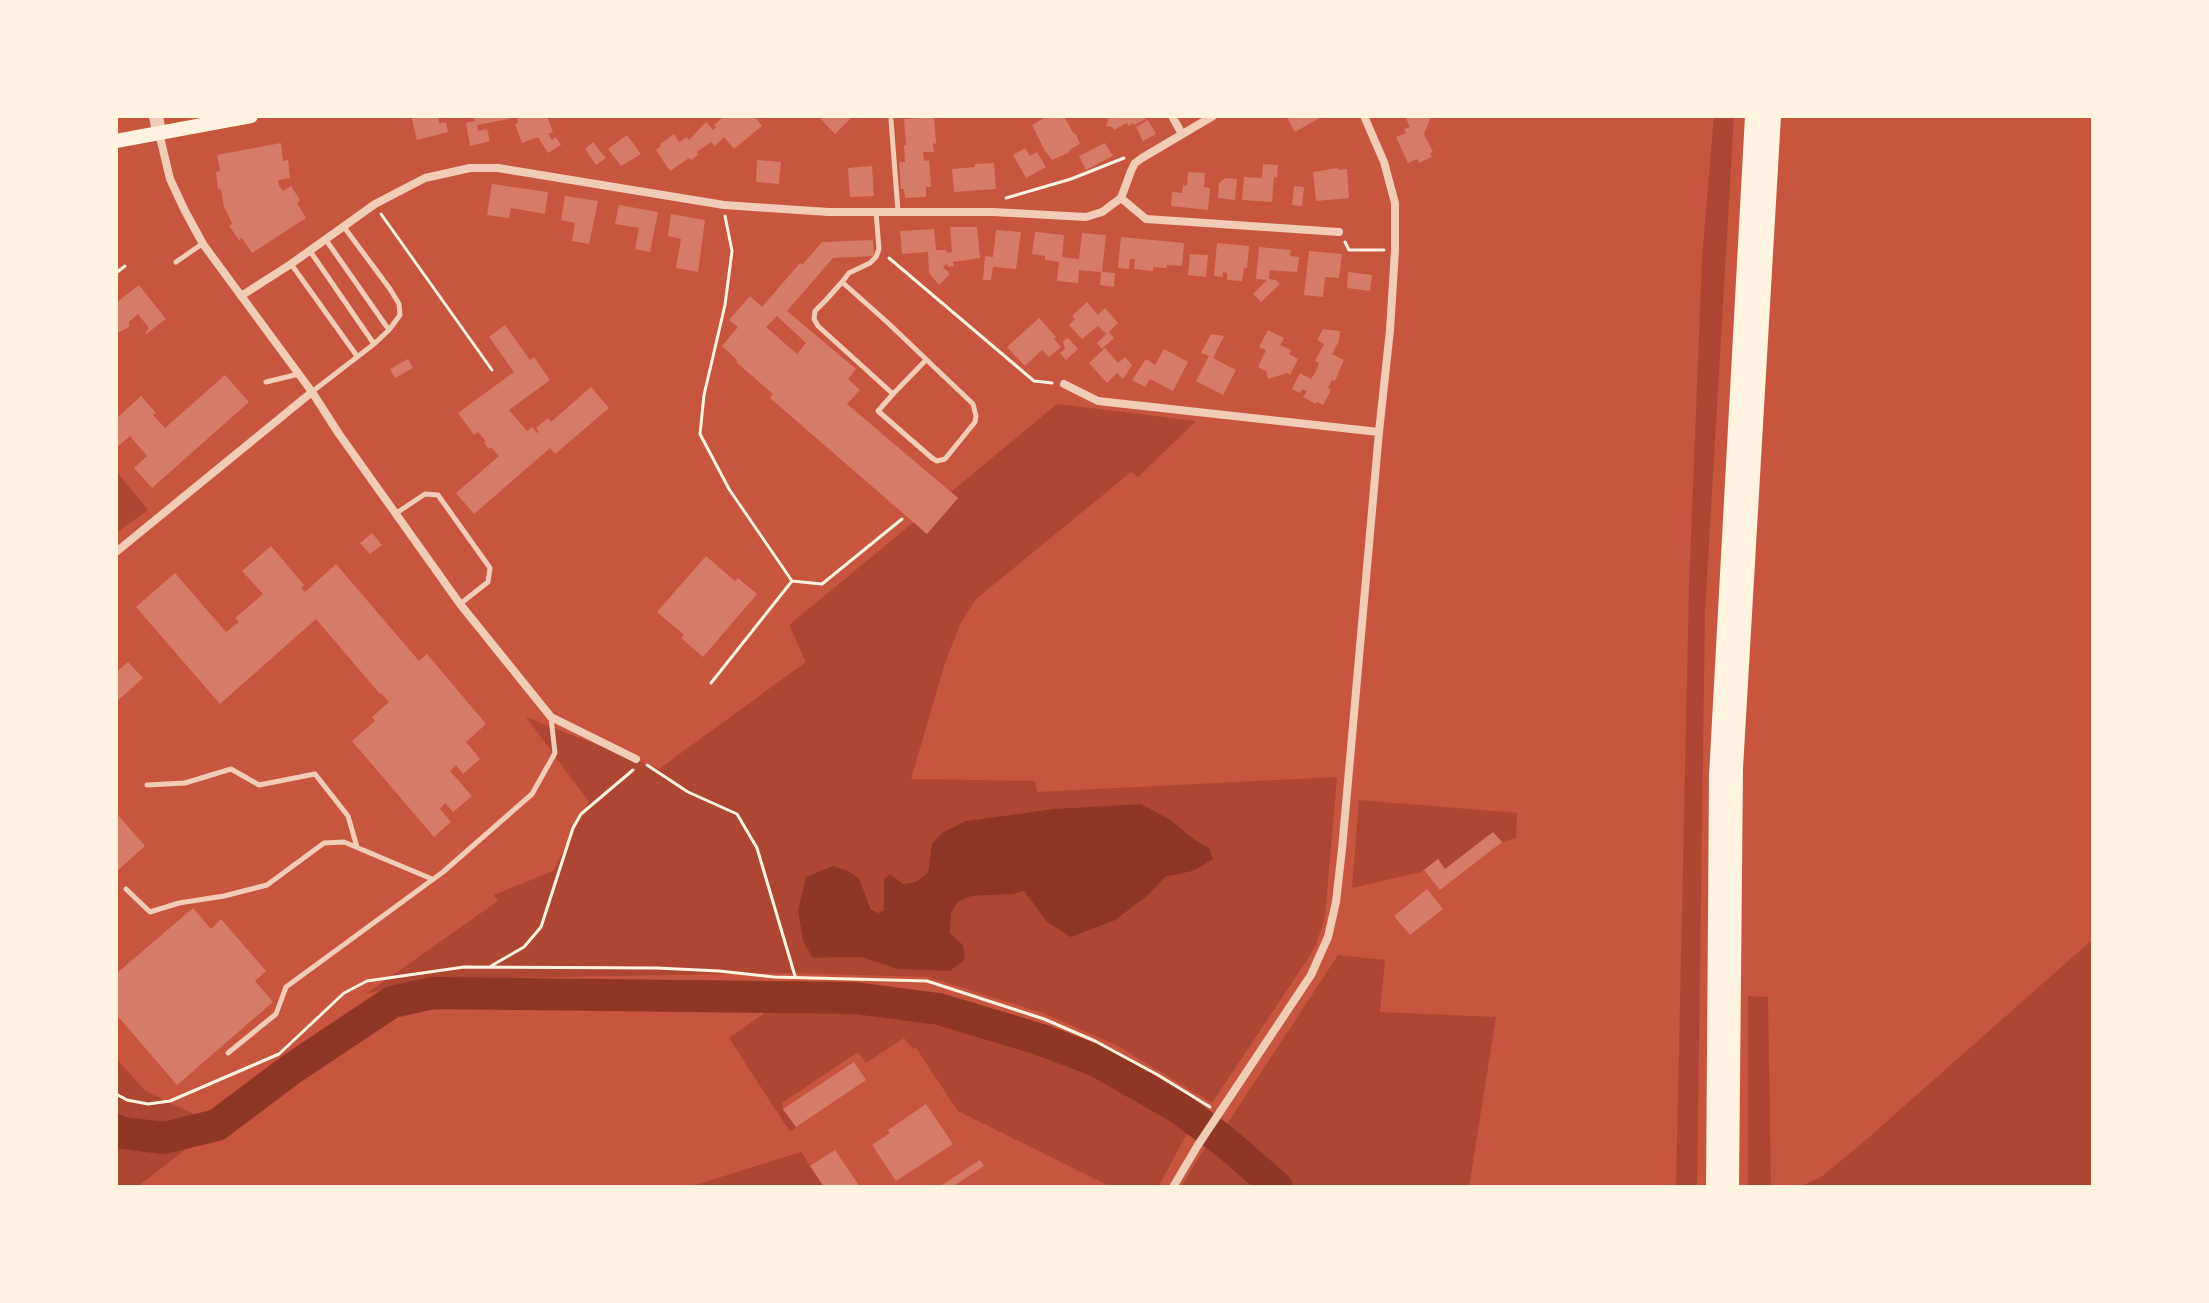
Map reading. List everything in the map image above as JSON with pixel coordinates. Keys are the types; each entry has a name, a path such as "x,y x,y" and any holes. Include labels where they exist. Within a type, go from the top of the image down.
{"highway":[{"path":"1715,1187 1718,776 1754,116"},
{"path":"1730,1187 1734,768 1772,116"}],"main road":[{"path":"116,141 251,116"}],"street":[{"path":"156,116 170,179 203,244 312,392 460,604 551,717 636,759"},
{"path":"1172,116 1182,134"},
{"path":"241,296 375,204 425,178 470,168 498,168 724,205 828,212 993,212 1086,217 1102,212 1121,198 1135,163 1213,116"},
{"path":"1173,1187 1311,975 1328,937 1336,902 1395,250 1395,203 1384,162 1364,116"},
{"path":"1121,198 1146,219 1339,232"},
{"path":"1064,384 1098,401 1379,432"},
{"path":"116,552 312,392"}],"lane":[{"path":"891,120 898,211"},
{"path":"876,212 879,249 876,257 849,273 815,311 814,319 893,394"},
{"path":"312,392 374,344 400,315 399,304 344,227"},
{"path":"326,240 389,330"},
{"path":"176,262 203,244"},
{"path":"310,251 374,344"},
{"path":"291,264 357,356"},
{"path":"842,282 926,359 973,404 975,422 945,459 937,461 878,411 926,359"},
{"path":"266,382 299,374"},
{"path":"395,514 425,494 438,495 490,568 488,582 460,604"},
{"path":"228,1053 276,1014 286,987 433,880 532,794 555,753 551,717"},
{"path":"147,785 185,783 231,769 259,785 315,774 348,816 357,848"},
{"path":"126,889 150,912 267,885 324,843 344,842 433,880"}],"path":[{"path":"1002,200 1071,179 1127,157"},
{"path":"375,204 492,370"},
{"path":"724,205 732,251 725,305 704,395 700,434 729,489 792,581 822,584 902,519"},
{"path":"1339,232 1349,250 1395,250"},
{"path":"879,249 1034,381 1064,384"},
{"path":"116,273 125,266"},
{"path":"711,683 792,581"},
{"path":"488,967 524,947 541,927 573,828 581,814 642,763 688,792 737,814 757,848 795,976"},
{"path":"116,1094 127,1100 148,1104 170,1101 279,1054 344,993 367,981 464,967 657,968 774,977 927,981 1044,1019 1095,1041 1220,1113"}],"shaded area":[{"path":"1714,116 1734,116 1705,611 1697,1187 1676,1187 1689,587 1702,260"},
{"path":"1057,404 1196,421 1138,477 1131,472 976,599 960,624 944,666 911,779 1035,781 1037,792 1337,777 1325,917 1315,948 1212,1103 1116,1045 1043,1013 928,977 788,973 450,979 366,994 498,901 494,895 553,871 589,802 526,717 659,769 806,662 789,625 914,522 927,534 958,498 951,492","holes":["1141,804 1171,820 1209,848 1193,871 1165,877 1148,895 1047,922 1024,891 972,896 958,902 951,913 950,933 963,945 897,969 862,957 813,958 859,878 872,909 878,913 884,910 903,884 916,882 928,872 932,843 943,832 966,821 1053,809"]},
{"path":"116,471 148,510 116,533"},
{"path":"1359,800 1517,813 1516,838 1502,842 1493,832 1445,869 1437,860 1421,872 1352,888"},
{"path":"1141,804 1171,820 1209,848 1213,859 1193,871 1165,877 1148,895 1115,920 1071,937 1047,922 1024,891 972,896 958,902 951,913 950,933 963,945 965,959 950,971 897,969 862,957 813,958 803,941 798,910 806,877 833,866 859,878 871,909 878,913 884,910 884,879 890,874 903,884 916,882 928,872 932,843 943,832 966,821 1053,809"},
{"path":"2093,939 2093,1187 1799,1187 1821,1177 1859,1146"},
{"path":"1338,955 1385,960 1380,1012 1496,1017 1469,1187 1293,1187 1225,1127"},
{"path":"1748,996 1768,997 1771,1187 1748,1187"},
{"path":"772,1008 868,1012 924,1019 980,1032 1087,1073 1137,1099 1188,1132 1158,1187 1111,1187 958,1111 916,1048 913,1049 904,1038 866,1063 858,1052 782,1103 796,1127 790,1132 729,1038"},
{"path":"116,1058 145,1091 217,1125 137,1187 116,1187"},
{"path":"1206,1146 1232,1166 1254,1187 1181,1187"},
{"path":"801,1152 824,1187 689,1187"}],"building":[{"path":"411,116 438,116 439,123 446,122 448,132 417,140"},
{"path":"473,116 508,116 509,119 477,125 478,131 487,129 490,141 470,146 466,123 475,121"},
{"path":"516,116 547,116 553,132 548,134 552,140 556,137 561,145 548,153 538,137 522,143 515,124 518,123"},
{"path":"724,116 754,116 762,126 734,149 724,137 715,146 711,142 691,160 689,158 670,171 656,150 660,144 674,134 679,142 687,137 689,140 706,122 713,130"},
{"path":"818,116 853,116 835,134"},
{"path":"1048,116 1064,116 1080,144 1052,160 1032,125"},
{"path":"1106,116 1144,116 1146,119 1114,130 1106,126"},
{"path":"1286,116 1323,116 1295,132"},
{"path":"1405,116 1431,116 1424,134 1433,152 1430,153 1432,157 1419,163 1417,159 1408,163 1396,137 1406,133 1404,129 1410,127"},
{"path":"934,117 934,152 923,152 924,161 929,160 931,187 926,187 926,197 905,198 904,189 901,189 899,162 905,162 904,119"},
{"path":"1148,120 1156,134 1143,141 1136,127"},
{"path":"627,135 641,154 621,166 608,149"},
{"path":"593,142 606,158 596,165 585,149"},
{"path":"281,143 283,161 288,160 290,178 278,180 279,186 283,191 291,186 306,218 252,253 229,226 232,223 224,207 221,189 218,190 216,172 220,171 217,155"},
{"path":"1105,143 1113,156 1086,170 1079,156"},
{"path":"1025,148 1030,156 1037,152 1046,167 1026,178 1013,155"},
{"path":"757,160 781,162 779,184 756,182"},
{"path":"994,163 996,189 954,192 952,169"},
{"path":"1263,164 1278,165 1272,202 1242,200 1244,177 1262,178"},
{"path":"872,166 874,196 850,197 848,168"},
{"path":"1347,169 1349,198 1316,201 1313,172"},
{"path":"1188,172 1205,173 1204,187 1210,188 1208,210 1171,206 1172,192 1182,193 1183,185 1187,186"},
{"path":"1225,178 1237,179 1235,200 1218,198 1219,183"},
{"path":"492,184 548,192 545,214 511,208 509,218 487,215"},
{"path":"1294,186 1304,187 1302,206 1292,205"},
{"path":"565,196 598,201 589,244 572,241 575,223 561,220"},
{"path":"619,205 658,212 650,252 635,249 639,228 615,224"},
{"path":"671,214 705,220 698,272 676,268 681,239 668,236"},
{"path":"950,227 977,227 980,258 953,262 954,266 948,267 947,263 943,267 950,274 939,285 929,273 928,252 902,254 900,231 934,229 936,250 946,250 947,253 952,252"},
{"path":"996,230 1021,232 1016,269 993,267 991,280 983,280 985,256 993,257"},
{"path":"1035,232 1064,235 1062,257 1079,259 1082,233 1106,235 1102,272 1115,273 1114,287 1100,285 1101,272 1079,270 1078,283 1057,281 1059,262 1032,254"},
{"path":"1121,237 1184,243 1182,266 1153,267 1153,271 1134,269 1135,259 1130,259 1129,269 1118,268"},
{"path":"873,240 874,256 833,258 787,311 856,369 848,379 860,390 847,404 958,498 927,534 770,398 773,394 722,346 738,327 729,320 750,296 762,307 822,242","holes":["777,316 806,343 797,354 766,327"]},
{"path":"1217,243 1249,246 1242,281 1227,280 1227,273 1223,272 1223,277 1214,276"},
{"path":"1259,247 1291,250 1290,256 1299,257 1297,272 1270,270 1269,279 1280,284 1261,302 1253,294 1267,280 1256,279"},
{"path":"1309,251 1342,254 1339,278 1325,277 1323,297 1304,295"},
{"path":"1190,254 1208,255 1206,277 1188,275"},
{"path":"1348,272 1372,275 1370,291 1347,288"},
{"path":"139,285 166,319 146,334 149,328 138,314 129,322 129,327 116,334 116,303"},
{"path":"1087,302 1098,315 1105,308 1118,323 1109,332 1114,338 1102,349 1097,343 1106,334 1098,326 1082,339 1069,325 1075,319 1072,316"},
{"path":"1039,318 1061,347 1049,357 1042,350 1025,366 1007,347"},
{"path":"505,325 530,360 534,357 550,380 509,410 527,431 532,427 539,432 536,428 548,418 551,422 591,387 609,408 555,454 550,448 474,514 456,493 499,456 491,447 489,449 478,432 474,435 458,413 514,372 489,337"},
{"path":"1323,329 1340,331 1332,354 1344,360 1335,381 1332,380 1328,388 1331,390 1323,405 1303,397 1307,391 1302,389 1300,393 1292,389 1300,373 1311,379 1316,371 1319,363 1315,361 1324,344 1317,340"},
{"path":"1268,330 1284,338 1280,345 1291,350 1289,354 1298,359 1290,375 1287,373 1268,379 1266,371 1258,367 1266,350 1259,347"},
{"path":"1211,334 1224,336 1213,358 1236,370 1223,395 1196,381 1209,356 1201,353"},
{"path":"1068,338 1078,349 1066,360 1060,353 1065,349 1063,341"},
{"path":"1105,348 1118,363 1125,357 1132,365 1123,379 1117,373 1107,383 1089,363"},
{"path":"1164,349 1188,362 1173,391 1150,379 1145,387 1132,380 1146,359 1155,365"},
{"path":"408,359 413,368 395,378 390,369"},
{"path":"225,375 249,402 152,488 134,468 147,456 130,436 116,448 116,419 141,396 165,428"},
{"path":"372,533 382,545 370,554 360,543"},
{"path":"271,546 304,585 301,588 305,592 336,564 419,661 427,654 486,724 466,742 480,759 463,774 456,765 450,771 472,796 453,812 445,803 440,809 451,822 434,837 352,741 375,721 372,717 389,702 316,619 220,704 136,607 175,573 226,632 239,622 235,618 263,594 242,571"},
{"path":"706,556 735,581 738,578 757,594 703,657 681,638 684,635 657,612"},
{"path":"128,662 143,678 116,702 116,672"},
{"path":"116,813 145,846 116,872"},
{"path":"1493,832 1502,842 1440,890 1424,870 1438,859 1445,869"},
{"path":"1427,889 1443,909 1410,935 1394,916"},
{"path":"193,908 211,929 221,919 266,971 255,981 273,1002 177,1085 116,1014 116,974"},
{"path":"854,1062 866,1080 796,1127 783,1109"},
{"path":"926,1104 953,1144 896,1181 872,1145"},
{"path":"835,1150 860,1187 824,1187 810,1166"},
{"path":"980,1160 984,1166 952,1187 939,1187"}],"waterway":[{"path":"116,1130 164,1138 217,1125 290,1070 392,1002 433,993 855,998 939,1009 1042,1040 1097,1061 1176,1106 1224,1141 1277,1187"}]}
